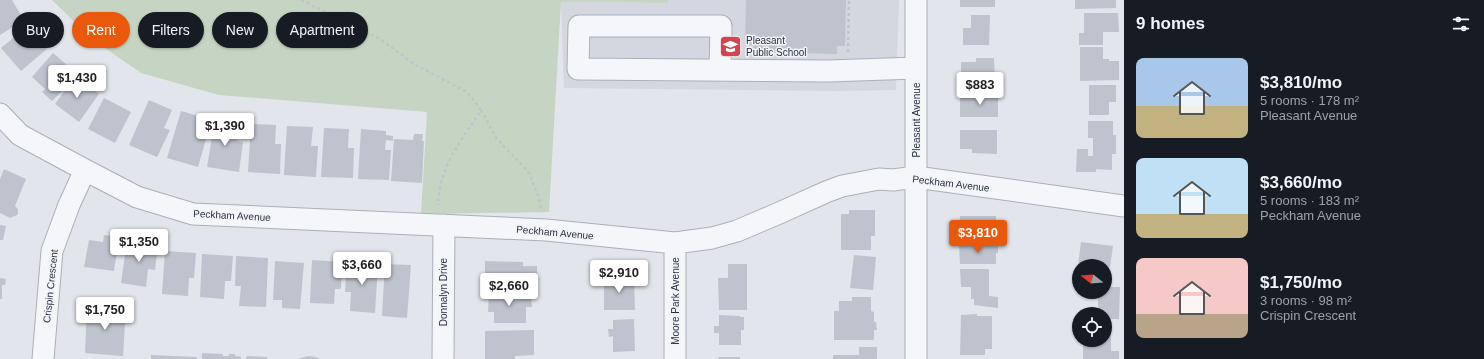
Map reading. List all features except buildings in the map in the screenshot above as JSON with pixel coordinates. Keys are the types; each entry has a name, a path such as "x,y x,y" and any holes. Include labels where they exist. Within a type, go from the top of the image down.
{"street":[{"name":"Pleasant Avenue","path":"916,0 916,359"},
{"path":"720,70 721,26 579,26 578,69 848,71 916,68"},
{"name":"Peckham Avenue","path":"0,114 20,135 85,170 137,197 192,214 546,230 675,243 712,238 737,231 842,186 879,179 893,180 916,177 1124,206"},
{"name":"Crispin Crescent","path":"43,359 52,251 69,205 85,170"},
{"name":"Donnalyn Drive","path":"443,359 444,225"},
{"name":"Moore Park Avenue","path":"675,243 675,359"}],"path":[{"path":"300,0 380,39 414,64 467,92 481,110 497,139 528,171 538,195 546,230"},
{"path":"848,71 849,0"},
{"path":"438,204 444,174 455,149 481,110"}],"shaded area":[{"name":"Pleasant Public School","path":"668,0 899,0 896,90 837,91 564,88 561,2 668,3"}],"green space":[{"path":"52,0 668,0 668,3 561,2 549,212 421,214 427,112 219,95 141,73 105,48 130,48 130,12 72,12 72,20"}],"place":[{"name":"Pleasant Public School","path":"730,46"}]}
